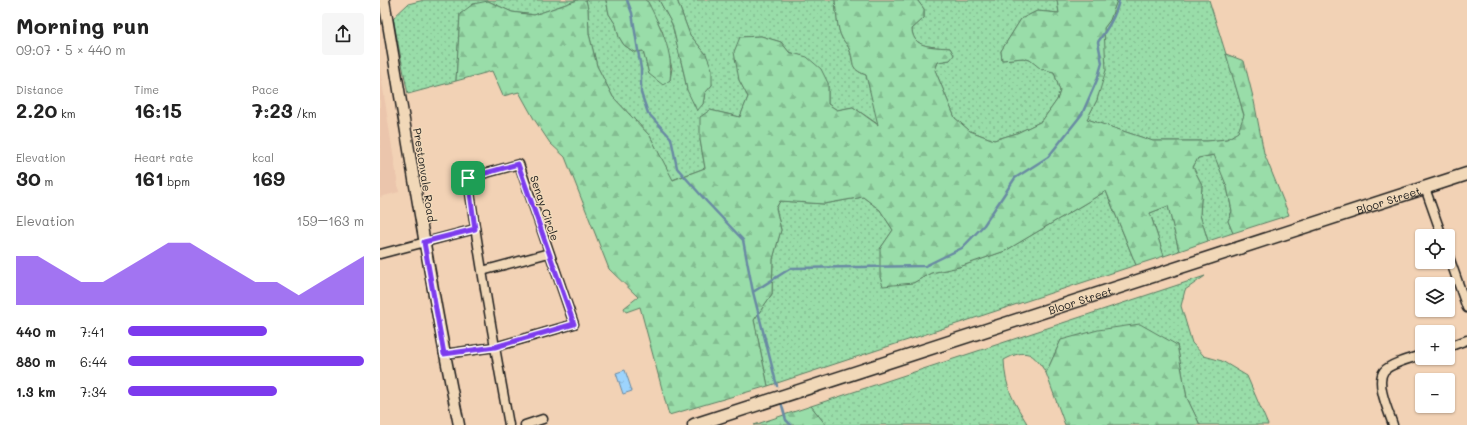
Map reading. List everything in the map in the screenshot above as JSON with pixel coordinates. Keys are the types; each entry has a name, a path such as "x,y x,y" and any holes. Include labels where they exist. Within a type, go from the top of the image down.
{"main road":[{"name":"Bloor Street","path":"694,425 1467,174"}],"street":[{"name":"Prestonvale Road","path":"384,0 424,242 444,354 459,425"},
{"name":"Senay Circle","path":"444,354 495,347 574,324 518,164 468,178 495,347"},
{"path":"1425,188 1440,229"},
{"path":"380,254 475,229"},
{"path":"482,271 549,253"},
{"path":"1453,269 1467,308"},
{"path":"1455,344 1467,340"},
{"path":"495,347 509,425"},
{"path":"1393,425 1382,393 1381,381 1384,371 1394,364 1415,357"},
{"path":"525,425 543,419"}],"shaded area":[{"path":"380,69 399,192 380,197"}],"green space":[{"path":"424,0 578,0 534,15 512,12 488,1 460,14 456,81 408,94 393,18 408,4"},
{"path":"578,0 586,0 588,9 589,34 597,66 613,97 650,136 673,180 705,168 700,140 700,117 710,110 740,117 748,97 739,80 734,52 740,37 761,36 781,42 789,52 807,57 821,69 828,83 828,104 837,110 853,107 878,125 866,75 855,68 848,46 840,34 835,0 917,0 924,9 924,18 912,29 915,39 926,46 950,48 954,55 950,60 938,62 935,70 955,118 970,131 994,140 1017,133 1042,121 1057,100 1060,91 1054,72 1041,69 1030,60 1023,58 1002,60 1001,51 1021,19 1037,11 1059,13 1057,0 1117,0 1110,20 1104,28 1106,70 1097,100 1087,119 1153,141 1207,141 1227,139 1238,132 1244,115 1226,54 1244,61 1254,101 1264,153 1289,215 1233,233 1228,221 1232,211 1227,187 1214,155 1198,158 1193,167 1202,185 1200,215 1208,241 1179,251 1168,206 1150,213 1164,256 1136,265 1106,191 1005,251 959,267 931,273 913,283 883,286 880,277 880,249 893,230 880,210 863,197 824,204 780,201 776,208 781,230 773,259 772,294 754,320 768,386 669,415 640,307 626,312 624,308 638,297 609,269 565,157 550,143 534,119 519,92 503,96 492,71 456,81 460,14 473,4 488,1 512,12 534,15"},
{"path":"586,0 606,0 609,14 616,25 619,37 624,45 634,52 643,51 649,74 670,80 672,68 662,30 645,0 659,0 672,24 687,90 703,104 705,93 712,85 706,54 690,35 677,0 835,0 840,34 848,46 855,68 857,71 866,75 879,125 853,107 837,110 828,104 828,83 808,58 789,52 781,42 761,36 740,37 739,80 748,97 740,117 710,110 700,140 705,168 672,180 650,136 613,97 597,66 589,34 588,9"},
{"path":"606,0 645,0 648,2 668,49 671,70 670,80 663,85 649,74 643,51 634,52 624,45 619,37 616,25 609,14"},
{"path":"659,0 677,0 690,35 706,54 712,69 712,85 705,93 703,104 697,111 687,90 672,24"},
{"path":"917,0 1057,0 1059,13 1037,11 1021,19 1001,51 1002,60 1023,58 1030,60 1042,69 1054,72 1060,91 1057,100 1042,121 1017,133 994,140 970,131 955,118 935,70 938,62 950,60 953,54 950,48 926,46 915,39 912,29 924,18 924,9"},
{"path":"1117,0 1209,0 1244,116 1238,133 1227,139 1207,141 1153,141 1087,119 1097,100 1104,28 1110,20"},
{"path":"1215,155 1227,187 1232,211 1228,221 1233,233 1208,241 1200,215 1202,185 1193,167 1198,158"},
{"path":"1106,191 1136,265 768,386 754,320 772,294 773,259 781,230 776,208 780,201 824,204 863,197 880,210 893,230 880,249 913,283 931,273 959,267 1005,251"},
{"path":"1168,206 1179,251 1164,256 1150,213"},
{"path":"1205,276 1185,290 1181,306 1192,343 1204,356 1222,361 1247,376 1268,425 1200,425 1187,398 1177,345 1061,340 1046,373 1037,360 1028,354 1018,354 1004,360 1008,387 1028,425 826,425 811,406"},
{"path":"1140,324 1177,345 1187,398 1200,425 1065,425 1046,373 1061,340 1098,330"},
{"path":"811,406 826,425 754,425"}],"water":[{"path":"625,370 632,391 623,394 616,373"}],"waterway":[{"path":"627,0 632,13 641,69 641,93 648,113 671,138 677,168 743,240 753,292 777,386"},
{"path":"753,292 791,268 925,266 962,248 984,225 1015,178 1048,157 1082,114 1097,80 1102,63 1098,42 1108,27 1118,6 1119,0"},
{"path":"781,402 786,420 791,425"}],"route":[{"path":"518,164 574,324 495,347 444,354 424,242 475,229 468,178 518,164"}]}
